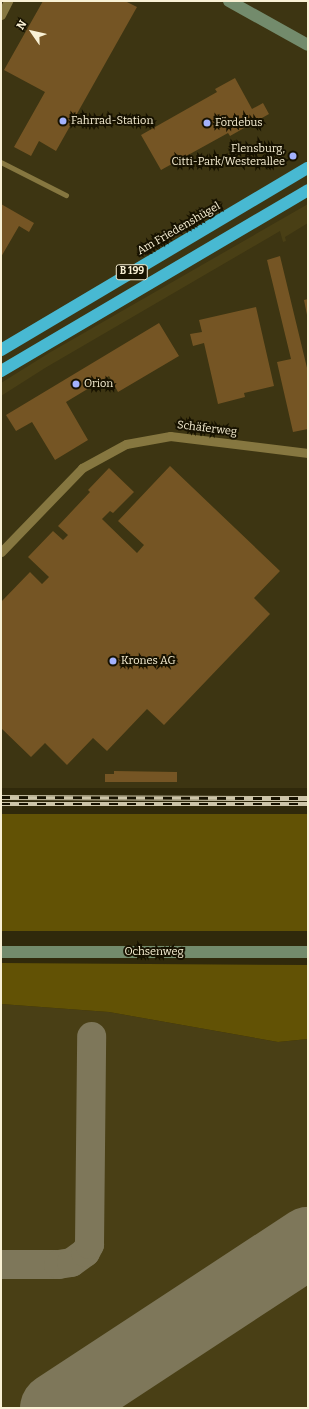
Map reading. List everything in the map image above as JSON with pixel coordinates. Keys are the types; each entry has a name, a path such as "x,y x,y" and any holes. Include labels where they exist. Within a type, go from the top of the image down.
{"highway":[{"name":"Am Friedenshügel","path":"1,350 308,168"},
{"name":"B 199","path":"1,371 308,190"}],"main road":[{"path":"229,1 308,45"},
{"name":"Ochsenweg","path":"1,952 308,952"}],"street":[{"path":"1,15 8,1"},
{"name":"Schäferweg","path":"1,552 82,468 126,444 170,436 308,452"}],"lane":[{"path":"1,162 66,195"}],"shaded area":[{"path":"1,1 308,1 308,788 1,788"},
{"path":"308,204 308,223 285,237 286,241 283,242 280,231 45,368 1,396 1,383 49,353"},
{"path":"1,814 308,814 308,931 1,931"},
{"path":"1,963 308,965 308,1039 278,1042 109,1012 1,1004"},
{"path":"1,1004 109,1012 278,1042 308,1039 308,1408 1,1408"}],"building":[{"path":"43,1 125,1 137,7 56,151 39,141 31,156 14,147 45,92 4,70"},
{"name":"Fördebus","path":"235,78 252,109 263,103 269,114 230,136 228,133 161,170 141,135 217,92 215,89"},
{"path":"1,204 34,223 29,232 19,226 1,257"},
{"path":"280,256 308,372 308,429 293,432 277,362 291,359 267,260"},
{"path":"308,299 308,315 307,315 304,300"},
{"path":"256,307 274,386 244,393 245,397 218,404 204,343 193,346 190,334 202,332 199,320"},
{"name":"Orion","path":"159,323 179,356 118,392 109,376 66,402 88,440 55,460 32,422 16,431 6,415"},
{"name":"Krones AG","path":"170,466 280,571 254,598 270,614 164,725 147,709 107,751 93,738 67,765 45,743 31,757 1,728 1,602 30,572 42,584 49,577 28,557 53,531 63,540 68,535 58,526 90,492 88,490 109,468 134,492 113,513 110,511 102,519 137,553 144,545 118,521"},
{"path":"114,771 177,772 177,782 105,782 105,774 114,774"}],"taxiway":[{"path":"1,1264 58,1264 71,1262 85,1252 89,1244 91,1036"}],"runway":[{"path":"55,1408 308,1242"}],"railway":[{"path":"1,797 308,798"},
{"path":"1,804 308,804"}],"place":[{"name":"Fahrrad-Station","path":"63,121"},
{"name":"Fördebus","path":"207,123"},
{"name":"Flensburg, Citti-Park/Westerallee","path":"293,156"},
{"name":"Orion","path":"76,384"},
{"name":"Krones AG","path":"113,661"}]}
